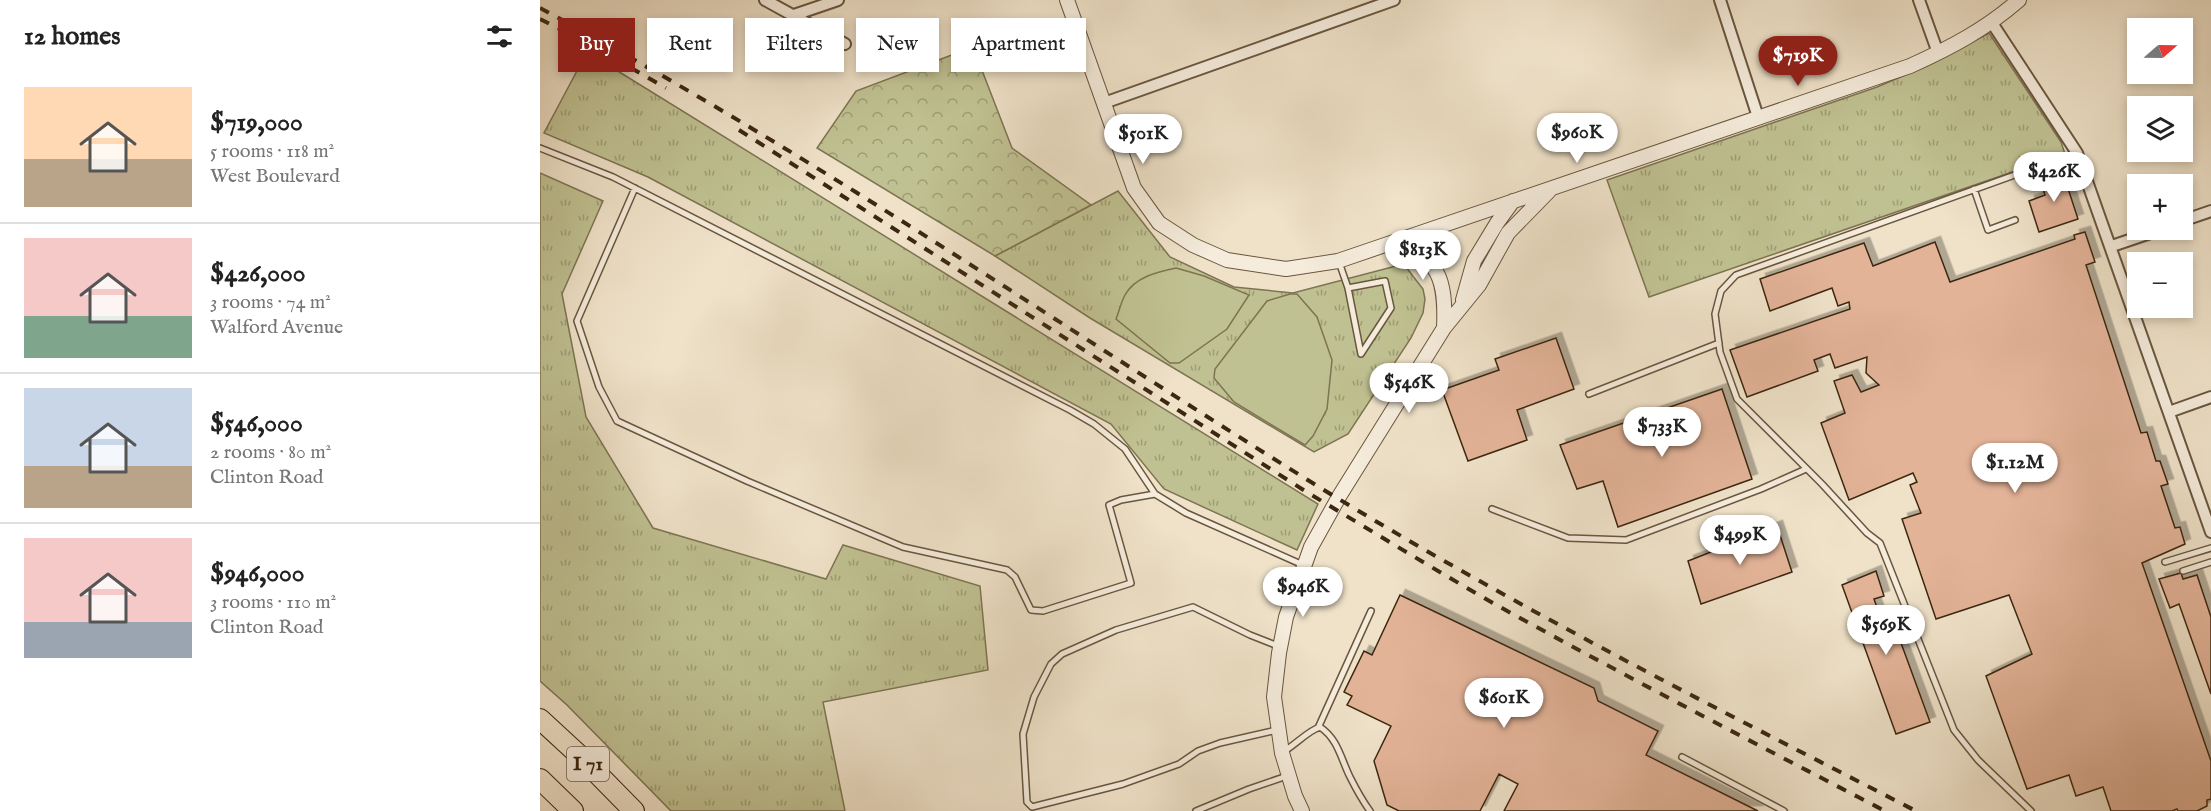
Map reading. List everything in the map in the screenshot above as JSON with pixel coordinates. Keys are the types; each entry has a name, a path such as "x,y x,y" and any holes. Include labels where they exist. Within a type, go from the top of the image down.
{"highway":[{"name":"I 71","path":"540,719 634,811"},
{"name":"I 71","path":"540,779 573,811"}],"street":[{"path":"765,0 846,44"},
{"path":"794,15 838,0"},
{"path":"1067,0 1134,188 1159,223 1193,245 1227,260 1286,269 1338,261 1910,66 1967,39 1992,23 2019,0"},
{"path":"1104,103 1394,0"},
{"path":"1720,0 1758,117"},
{"path":"1919,0 1938,53"},
{"path":"1992,23 2077,153 2112,246 2211,532"},
{"path":"1302,811 1282,753 1274,697 1286,617 1311,548 1340,495 1444,328 1479,285 1508,233 1551,189"},
{"path":"1461,306 1474,261 1497,222 1513,201"},
{"path":"2193,217 2211,211"},
{"path":"1497,222 1508,233"},
{"path":"2112,246 2130,240"},
{"path":"1386,244 1407,248 1430,263 1444,288 1444,328"},
{"path":"2169,412 2211,397"}],"lane":[{"path":"540,148 613,177 1094,424 1125,449 1155,494 1186,513 1305,565"},
{"path":"2031,811 1978,760 1954,730 1880,543 1867,533 1737,399 1720,352 1715,314 1721,291 1736,275 2077,153"},
{"path":"635,188 577,321 598,387 617,421 747,481 903,547 1007,570 1015,577 1031,610 1043,611 1131,583 1109,505 1120,500 1155,494"},
{"path":"1974,189 1988,230 2015,220"},
{"path":"1338,261 1348,288 1361,354 1391,308 1385,281 1348,288"},
{"path":"1588,394 1719,343"},
{"path":"1492,509 1568,538 1626,540 1761,489 1806,469"},
{"path":"2165,562 2211,548"},
{"path":"2183,571 2211,562"},
{"path":"1278,730 1220,743 1198,751 1179,764 1123,784 1032,807 1027,802 1023,734 1034,697 1051,664 1062,654 1116,630 1193,607 1280,647"},
{"path":"1318,728 1371,611"},
{"path":"1282,753 1295,745 1312,729 1318,728 1326,731 1332,738 1349,775 1370,811"},
{"path":"1682,757 1784,811"},
{"path":"1196,811 1249,789 1289,776"}],"green space":[{"path":"1989,33 2061,142 2065,154 1649,297 1607,180 1877,87 1931,64"},
{"path":"951,55 951,72 983,72 1012,148 1091,205 995,256 817,148 856,91 907,72 939,72 939,60"},
{"path":"576,72 619,72 1318,504 1297,550 1164,489 1111,424 648,177 544,133"},
{"path":"540,173 603,201 562,294 586,417 653,528 826,579 843,545 980,586 988,670 823,702 845,811 671,811 567,705 540,681"},
{"path":"1118,191 1170,257 1234,287 1293,293 1396,266 1406,267 1423,289 1425,299 1423,313 1411,338 1348,434 1314,452 1090,318 995,256"},
{"path":"1176,268 1204,276 1249,295 1227,329 1179,363 1170,363 1116,319 1129,289 1154,274"},
{"path":"1297,294 1317,317 1332,360 1327,409 1313,436 1305,445 1234,402 1214,378 1215,369 1267,301"}],"building":[{"path":"2062,170 2078,219 2039,232 2029,201 2045,195 2040,178"},
{"path":"2085,232 2095,262 2086,265 2141,433 2147,432 2156,461 2160,461 2168,484 2161,486 2175,528 2180,527 2185,544 2142,563 2211,761 2211,799 2207,800 2207,806 2197,811 2178,811 2177,809 2172,811 2111,811 2103,787 2076,796 2069,775 2027,789 1986,676 2032,654 2009,595 1936,619 1902,519 1921,513 1910,485 1917,482 1913,473 1849,500 1821,423 1845,413 1834,381 1852,375 1861,392 1879,385 1866,373 1867,357 1835,368 1830,354 1814,360 1818,371 1747,397 1730,350 1850,309 1849,302 1838,306 1832,288 1770,311 1760,279 1864,243 1873,266 1935,242 1950,282 2075,239 2074,235"},
{"path":"1556,338 1574,389 1517,410 1527,440 1468,461 1442,390 1499,370 1495,359"},
{"path":"1722,389 1752,479 1618,527 1603,481 1577,489 1560,445"},
{"path":"1777,526 1792,572 1701,604 1688,561"},
{"path":"1876,571 1884,596 1874,599 1887,636 1897,632 1930,722 1896,734 1842,585"},
{"path":"2181,573 2183,579 2197,575 2211,617 2211,694 2179,604 2170,608 2159,579"},
{"path":"1400,595 1594,688 1598,701 1658,731 1646,755 1758,811 1504,811 1518,784 1499,774 1480,811 1399,811 1387,805 1374,761 1391,726 1347,705 1352,696 1344,692 1364,651 1372,655"}],"railway":[{"path":"540,8 639,63 834,178 1215,422 1385,527 1535,612 1916,811"},
{"path":"540,19 558,28"},
{"path":"635,70 666,88"},
{"path":"739,130 1305,491 1427,564 1596,659 1885,811"}]}
